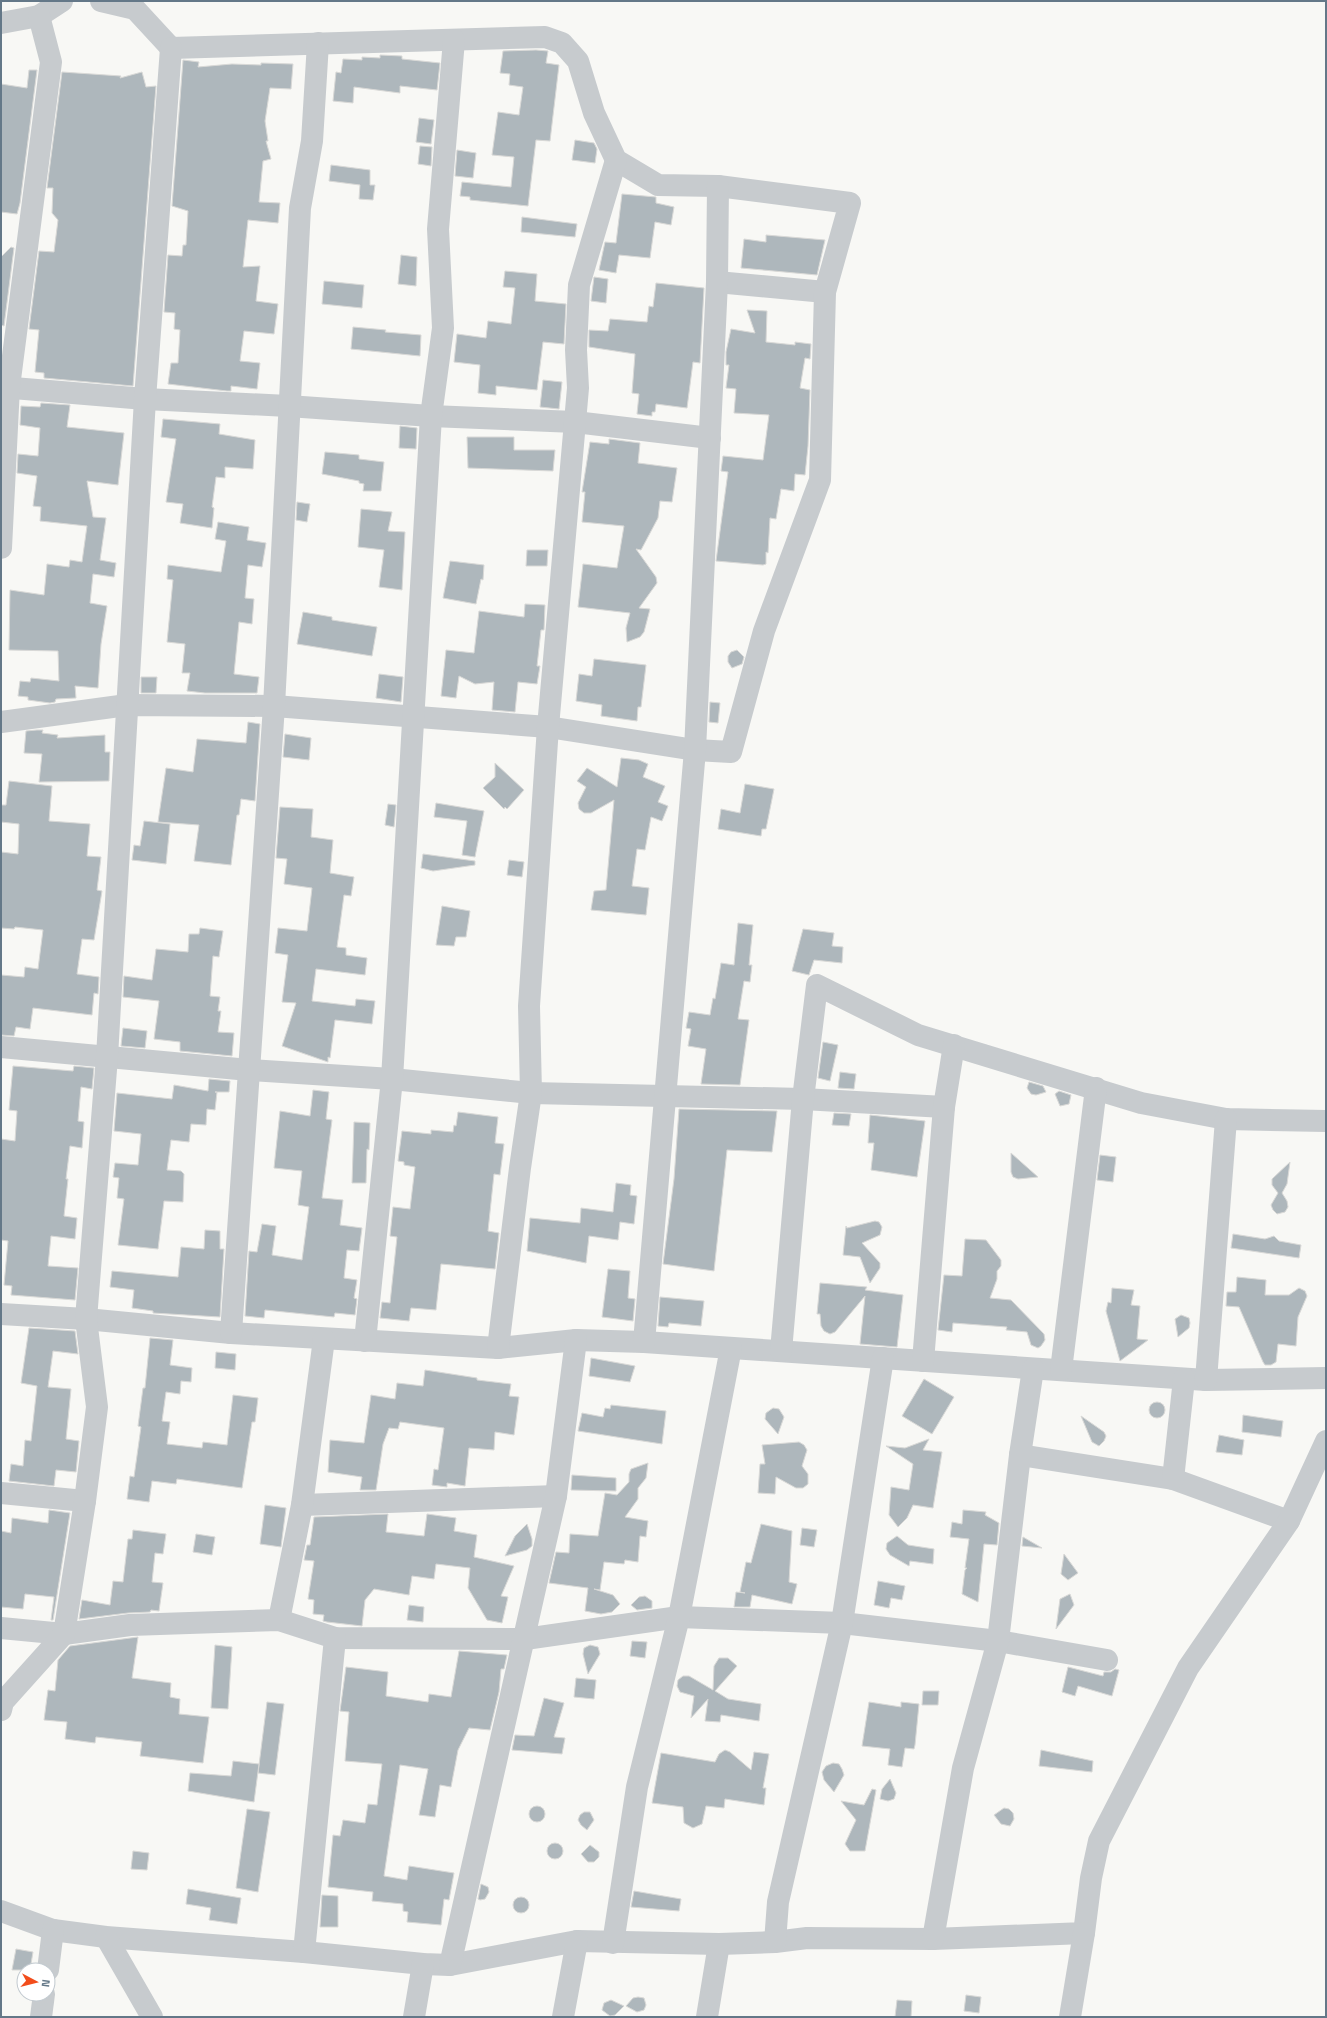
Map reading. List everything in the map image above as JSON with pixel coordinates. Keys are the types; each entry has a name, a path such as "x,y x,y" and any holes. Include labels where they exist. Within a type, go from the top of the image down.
{"street":[{"path":"1,23 39,16 62,1"},
{"path":"1,1710 3,1702 64,1634 85,1501 97,1407 86,1319 107,1057 145,399 171,48 135,9 101,1"},
{"path":"1,548 5,387 51,62 39,16"},
{"path":"1,722 127,705 274,706 548,727 695,750 731,752 764,631 820,480 825,292 850,203 718,186 658,185 616,160 594,113 578,61 562,43 545,37 171,48"},
{"path":"365,1341 392,1079 431,416 443,328 438,229 454,40"},
{"path":"231,1333 274,706 288,406 300,208 312,141 318,44"},
{"path":"498,1348 520,1168 531,1093 529,1006 548,727 578,388 576,350 579,285 616,160"},
{"path":"644,1342 695,750 717,282 718,186"},
{"path":"717,282 825,292"},
{"path":"5,387 145,399 288,406 431,416 574,422 710,438"},
{"path":"781,1351 803,1099 817,985 918,1035 1096,1088 1141,1103 1226,1119 1326,1121"},
{"path":"923,1361 944,1107 954,1045"},
{"path":"1,1047 249,1070 392,1079 531,1093 803,1099 944,1107"},
{"path":"1062,1370 1096,1088"},
{"path":"1206,1380 1226,1119"},
{"path":"1,1314 86,1319 231,1333 498,1348 576,1340 644,1342 1184,1379 1326,1378"},
{"path":"279,1620 302,1505 324,1339"},
{"path":"450,1965 525,1639 556,1496 576,1340"},
{"path":"613,1943 637,1787 679,1616 732,1348"},
{"path":"775,1942 778,1902 842,1623 883,1358"},
{"path":"933,1939 963,1768 998,1641 1020,1455 1034,1369"},
{"path":"1173,1480 1184,1379"},
{"path":"1070,2017 1091,1878 1099,1841 1188,1668 1289,1522 1326,1441"},
{"path":"1020,1455 1173,1480 1289,1522"},
{"path":"1,1493 85,1501"},
{"path":"302,1505 556,1496"},
{"path":"1,1628 64,1634 130,1625 279,1620 335,1638 525,1639 679,1616 842,1623 998,1641 1107,1660"},
{"path":"304,1952 335,1638"},
{"path":"1,1911 53,1930 106,1937 304,1952 422,1964 450,1965 577,1941 613,1943 719,1944 775,1942 807,1938 933,1939 1084,1932"},
{"path":"49,1962 53,1930"},
{"path":"106,1937 152,2017"},
{"path":"563,2017 577,1941"},
{"path":"707,2017 719,1944"},
{"path":"414,2017 422,1964"},
{"path":"41,2017 43,2002"}],"building":[{"path":"503,51 548,51 546,63 559,65 550,141 536,140 528,206 470,200 470,197 460,196 462,182 511,187 514,157 492,155 498,112 519,115 523,87 509,85 510,74 500,73"},
{"path":"380,55 402,56 402,59 440,63 437,90 400,86 400,93 354,87 353,103 333,101 336,72 341,73 343,59 362,60 362,57 380,58"},
{"path":"183,60 199,62 198,67 232,64 261,65 261,63 293,64 291,89 270,88 265,121 268,141 266,141 271,159 263,161 259,202 280,203 278,223 248,220 243,267 260,266 256,301 278,304 274,334 244,331 240,361 260,363 257,389 231,386 231,391 227,391 168,384 171,363 178,363 180,330 174,329 175,313 164,312 168,255 182,256 183,245 186,245 188,211 172,206"},
{"path":"29,70 37,70 20,203 17,214 1,212 1,84 27,88"},
{"path":"62,72 121,76 120,78 142,72 146,87 156,86 133,386 44,378 44,373 35,372 39,330 29,329 39,251 54,252 58,220 52,213 53,188 47,188"},
{"path":"419,118 434,120 431,144 416,142"},
{"path":"575,140 594,143 597,149 595,163 572,160"},
{"path":"420,146 432,147 431,166 418,164"},
{"path":"457,150 476,153 473,178 455,176"},
{"path":"331,165 370,170 370,185 375,185 373,200 359,199 360,185 329,181"},
{"path":"622,194 656,197 656,203 674,207 671,225 655,222 650,258 619,255 616,273 599,270 605,242 616,243"},
{"path":"522,217 577,224 575,237 521,232"},
{"path":"766,235 825,240 817,275 741,268 744,239 766,242"},
{"path":"11,247 14,248 4,326 1,325 1,257"},
{"path":"401,255 417,257 416,286 398,284"},
{"path":"505,271 537,274 535,301 566,304 564,344 543,342 537,390 496,386 496,395 478,393 480,365 454,362 457,334 486,338 488,321 511,324 515,288 503,287"},
{"path":"594,277 608,279 606,303 591,301"},
{"path":"324,281 364,285 362,308 322,304"},
{"path":"656,283 704,288 700,363 693,362 687,408 656,404 655,412 652,412 652,416 637,414 639,394 632,393 635,354 589,347 589,330 608,331 610,319 647,322 649,306 653,307"},
{"path":"747,310 767,311 766,342 795,345 795,342 811,344 810,359 805,358 800,388 810,390 808,446 805,475 795,474 794,491 781,489 776,519 770,518 768,553 766,552 766,564 763,565 716,561 728,472 721,471 723,456 763,460 769,415 734,413 736,389 726,388 729,365 726,365 726,352 731,329 755,333"},
{"path":"353,327 386,330 385,332 421,335 420,356 351,349"},
{"path":"543,380 562,382 559,409 540,407"},
{"path":"41,403 70,405 67,427 124,433 118,485 87,481 93,517 106,518 100,560 116,563 114,577 93,574 90,603 107,606 101,644 98,688 75,686 76,698 56,699 55,702 50,703 28,700 28,697 18,696 20,681 30,682 31,678 59,681 58,651 9,650 10,590 44,595 47,564 69,567 70,560 82,562 87,526 40,521 41,507 33,506 37,476 17,473 18,454 38,456 40,428 20,425 21,406 40,407"},
{"path":"163,419 220,424 219,434 255,440 253,469 225,467 225,478 216,477 212,507 214,508 212,528 180,523 183,504 166,502 176,439 161,437"},
{"path":"400,426 417,428 416,449 399,448"},
{"path":"467,437 514,437 514,450 555,450 553,471 468,468"},
{"path":"609,439 640,443 638,463 677,468 672,502 660,501 658,518 641,550 636,549 656,577 657,583 639,608 650,609 644,632 640,637 627,642 626,628 630,613 578,607 583,564 617,568 624,526 582,522 585,492 582,492 590,442 609,444"},
{"path":"325,452 359,455 359,459 384,462 381,491 363,491 364,484 359,483 359,481 322,474"},
{"path":"297,502 310,504 307,522 296,520"},
{"path":"361,509 392,512 388,531 405,532 402,590 379,587 384,550 358,547"},
{"path":"218,522 249,527 247,540 266,543 262,567 248,565 245,598 254,599 252,624 239,622 234,674 259,677 257,693 205,693 187,691 190,673 182,673 185,644 167,642 173,580 167,579 168,565 221,572 226,541 215,539"},
{"path":"527,550 548,550 547,566 526,566"},
{"path":"450,561 484,565 483,580 481,579 476,604 443,598"},
{"path":"525,604 545,605 544,630 541,630 537,666 540,666 537,684 518,682 515,712 492,710 494,682 475,684 459,676 456,698 441,696 446,650 474,653 479,611 524,617"},
{"path":"303,612 332,617 332,620 377,627 372,656 297,644"},
{"path":"737,650 744,657 742,664 732,668 728,662 728,656 731,652"},
{"path":"594,659 646,665 641,707 638,707 637,721 601,716 602,705 576,701 579,674 592,676"},
{"path":"379,674 403,677 401,702 376,698"},
{"path":"141,677 157,677 156,693 141,693"},
{"path":"710,702 720,703 718,723 709,722"},
{"path":"248,722 260,724 255,801 241,799 239,815 237,815 231,865 194,861 199,825 158,822 166,768 193,772 197,739 246,743"},
{"path":"43,730 42,733 58,735 57,738 105,735 105,752 110,752 109,781 39,782 42,754 24,753 26,731"},
{"path":"285,734 311,738 309,760 283,757"},
{"path":"621,758 639,760 648,764 643,777 665,786 658,802 668,806 662,821 651,817 645,850 637,849 632,886 649,888 646,915 591,910 594,891 606,890 614,800 591,813 584,813 579,809 578,803 586,787 577,781 587,768 617,787"},
{"path":"495,763 524,790 507,809 505,807 504,809 483,788 495,777"},
{"path":"9,781 52,786 49,821 90,824 87,856 101,857 97,890 102,891 94,940 82,939 77,974 99,977 98,994 94,993 92,1015 33,1008 30,1029 16,1027 14,1036 1,1035 1,975 24,977 25,967 38,969 43,930 15,927 14,929 1,928 1,852 18,854 19,824 1,822 1,805 6,805"},
{"path":"745,784 774,789 766,829 762,829 761,836 718,829 721,809 740,813"},
{"path":"436,803 484,811 475,857 462,855 467,821 434,817"},
{"path":"388,804 396,805 394,827 385,825"},
{"path":"280,807 313,809 311,837 333,840 330,873 354,877 351,896 344,895 337,947 346,948 346,955 367,958 365,975 316,969 312,1001 355,1006 356,999 375,1001 372,1024 335,1020 330,1058 328,1057 328,1062 282,1046 296,1003 282,1002 288,955 275,953 278,928 307,931 312,888 284,884 287,859 276,858"},
{"path":"144,821 170,824 166,864 132,860 134,845 140,846"},
{"path":"423,854 475,861 475,865 433,871 421,868"},
{"path":"509,860 524,862 522,877 507,875"},
{"path":"442,906 470,911 466,937 456,937 454,946 436,945"},
{"path":"738,923 753,925 749,965 752,965 750,982 744,981 738,1019 749,1020 740,1085 701,1084 706,1049 688,1046 691,1029 686,1028 689,1012 710,1015 713,998 715,999 721,963 734,965"},
{"path":"200,928 223,931 219,957 213,956 210,996 220,997 218,1011 221,1011 218,1032 234,1033 232,1056 180,1051 180,1042 154,1039 159,1001 123,997 124,976 152,980 156,949 188,952 189,934 199,934"},
{"path":"803,929 834,933 832,946 843,947 842,963 814,960 809,975 792,971"},
{"path":"123,1028 147,1031 145,1048 121,1046"},
{"path":"823,1042 838,1045 830,1081 818,1078"},
{"path":"13,1066 73,1071 74,1066 94,1068 92,1089 81,1087 78,1121 84,1122 82,1148 70,1146 66,1179 68,1179 64,1216 77,1218 75,1239 51,1236 48,1266 78,1268 75,1300 11,1295 12,1286 4,1285 8,1241 1,1240 1,1139 15,1141 17,1111 9,1110"},
{"path":"840,1072 856,1074 854,1089 838,1088"},
{"path":"209,1079 230,1081 229,1092 217,1092 215,1110 207,1109 206,1125 191,1124 189,1142 171,1140 167,1170 181,1171 184,1174 183,1202 164,1201 158,1249 118,1245 124,1199 117,1198 119,1178 113,1177 115,1163 138,1165 141,1134 114,1131 117,1093 172,1099 174,1085 208,1091"},
{"path":"1029,1082 1043,1086 1046,1092 1036,1095 1031,1094 1027,1088"},
{"path":"313,1090 329,1092 326,1119 332,1120 322,1198 343,1200 340,1225 362,1228 359,1251 347,1250 344,1278 357,1280 354,1298 357,1299 355,1315 335,1313 334,1317 265,1310 264,1318 245,1316 249,1251 257,1252 262,1224 276,1226 272,1255 302,1260 309,1207 298,1205 302,1171 274,1168 280,1111 310,1116"},
{"path":"1059,1091 1071,1095 1069,1104 1060,1106 1055,1094"},
{"path":"679,1109 777,1111 772,1152 727,1150 714,1271 663,1264 674,1179"},
{"path":"458,1112 498,1117 495,1143 504,1144 500,1175 494,1174 488,1231 499,1233 495,1269 441,1264 436,1310 411,1308 409,1321 380,1318 382,1302 390,1303 397,1237 390,1236 393,1207 410,1209 415,1167 404,1165 404,1162 398,1161 402,1131 431,1134 431,1130 453,1132 454,1125 456,1126"},
{"path":"834,1113 851,1114 849,1126 832,1125"},
{"path":"870,1115 925,1121 917,1177 871,1170 874,1143 868,1143"},
{"path":"354,1122 370,1123 369,1150 367,1149 366,1183 352,1183"},
{"path":"1011,1153 1038,1177 1018,1179 1013,1177 1011,1172"},
{"path":"1100,1155 1116,1157 1113,1182 1097,1180"},
{"path":"1290,1162 1287,1184 1282,1193 1287,1201 1288,1207 1285,1212 1277,1214 1271,1205 1278,1193 1272,1185 1272,1179"},
{"path":"616,1183 631,1185 630,1195 637,1196 634,1224 620,1222 618,1240 589,1236 586,1263 527,1251 530,1218 580,1223 581,1208 613,1212"},
{"path":"875,1221 879,1222 882,1227 880,1235 862,1243 880,1263 880,1268 870,1283 860,1257 843,1255 846,1226 847,1228"},
{"path":"205,1230 220,1231 220,1249 224,1249 220,1317 153,1313 153,1311 132,1308 134,1290 110,1287 112,1271 178,1277 181,1247 204,1249"},
{"path":"1233,1234 1265,1239 1274,1236 1279,1241 1301,1245 1299,1258 1231,1248"},
{"path":"965,1239 986,1240 1001,1260 1001,1266 997,1271 997,1279 990,1298 1011,1300 1044,1334 1045,1340 1041,1346 1038,1348 1031,1345 1027,1332 1006,1330 1007,1327 953,1323 952,1332 938,1330 944,1275 962,1276"},
{"path":"608,1269 630,1271 628,1298 635,1299 633,1321 602,1317"},
{"path":"1237,1277 1266,1280 1265,1295 1289,1295 1299,1288 1305,1291 1307,1296 1298,1317 1296,1346 1278,1344 1276,1362 1271,1365 1265,1365 1263,1362 1239,1307 1226,1306 1227,1292 1236,1292"},
{"path":"820,1283 867,1287 865,1290 903,1295 897,1347 860,1344 865,1296 835,1332 830,1334 824,1331 821,1326 820,1314 817,1314"},
{"path":"1112,1288 1134,1290 1131,1305 1140,1306 1137,1339 1148,1340 1120,1361 1106,1311 1108,1302 1111,1303"},
{"path":"660,1297 704,1301 701,1326 669,1323 668,1327 658,1326"},
{"path":"1181,1315 1189,1318 1190,1323 1189,1328 1178,1337 1175,1319"},
{"path":"29,1328 75,1331 78,1354 53,1351 48,1387 71,1389 66,1439 79,1441 76,1472 56,1470 54,1486 9,1481 11,1464 23,1466 25,1440 31,1441 37,1386 21,1383"},
{"path":"150,1338 173,1340 170,1365 192,1368 191,1382 181,1381 180,1394 166,1392 162,1421 170,1422 167,1444 202,1448 203,1442 227,1445 233,1395 258,1398 255,1422 252,1422 242,1488 177,1479 176,1484 152,1481 149,1502 127,1499 130,1476 134,1477 141,1427 138,1426 143,1388 145,1388"},
{"path":"216,1352 236,1354 235,1370 215,1368"},
{"path":"591,1358 635,1366 630,1382 589,1376"},
{"path":"425,1370 477,1378 477,1380 511,1384 509,1396 519,1397 514,1435 495,1432 494,1450 469,1448 465,1486 447,1483 447,1487 432,1485 434,1469 438,1470 444,1428 400,1422 398,1429 389,1428 383,1444 376,1490 360,1490 362,1477 328,1472 330,1440 364,1443 371,1395 395,1399 397,1383 423,1386"},
{"path":"924,1379 954,1397 932,1434 902,1416"},
{"path":"1157,1402 1164,1407 1165,1410 1160,1417 1157,1418 1150,1413 1149,1410 1154,1403"},
{"path":"611,1405 666,1411 662,1444 578,1431 582,1413 603,1417 605,1408 610,1409"},
{"path":"773,1408 779,1409 784,1417 778,1434 765,1419 766,1413"},
{"path":"1243,1415 1283,1421 1281,1437 1242,1432"},
{"path":"1081,1416 1104,1432 1106,1436 1104,1441 1099,1446 1092,1442"},
{"path":"1219,1435 1244,1440 1242,1455 1216,1452"},
{"path":"929,1439 923,1450 942,1452 933,1508 913,1505 907,1518 898,1527 889,1515 891,1487 909,1490 913,1464 886,1446 905,1448"},
{"path":"799,1442 804,1445 807,1450 802,1466 808,1474 808,1484 803,1488 796,1488 776,1477 775,1494 758,1493 760,1464 765,1464 762,1445"},
{"path":"648,1463 646,1478 638,1488 638,1499 625,1517 648,1521 646,1537 640,1536 638,1562 625,1560 624,1564 604,1562 600,1590 594,1589 613,1595 620,1604 612,1612 601,1614 585,1611 588,1588 549,1583 556,1552 569,1553 570,1534 598,1536 605,1493 617,1495 629,1482 629,1474 631,1469"},
{"path":"572,1475 616,1478 616,1491 571,1490"},
{"path":"265,1505 286,1508 281,1547 260,1544"},
{"path":"49,1510 70,1513 53,1620 51,1620 54,1597 25,1594 23,1609 1,1607 1,1531 11,1533 12,1518 48,1523"},
{"path":"963,1510 986,1512 985,1515 999,1523 997,1545 984,1544 978,1602 962,1594 965,1570 967,1568 965,1568 969,1539 950,1537 952,1522 962,1524"},
{"path":"388,1514 386,1532 424,1536 427,1514 456,1518 454,1531 477,1535 474,1557 514,1566 501,1596 508,1597 502,1623 487,1620 468,1588 470,1568 436,1564 434,1579 412,1576 409,1595 374,1589 365,1600 362,1626 327,1622 323,1621 324,1615 313,1614 314,1600 308,1599 314,1561 304,1560 307,1545 310,1545 314,1517"},
{"path":"527,1524 532,1539 532,1546 527,1550 505,1556 515,1536"},
{"path":"761,1524 792,1531 789,1582 797,1584 792,1604 752,1595 750,1607 734,1607 736,1592 745,1593 740,1592 746,1562 751,1563"},
{"path":"802,1528 817,1530 814,1547 800,1545"},
{"path":"133,1530 166,1534 163,1554 155,1553 152,1582 163,1583 159,1611 151,1610 150,1612 79,1619 82,1600 110,1605 113,1581 123,1582 128,1539 132,1539"},
{"path":"196,1534 215,1537 212,1555 193,1552"},
{"path":"897,1536 908,1545 934,1549 933,1564 910,1561 909,1566 890,1555 886,1549 887,1543"},
{"path":"1023,1537 1042,1548 1022,1546"},
{"path":"1064,1554 1078,1573 1068,1580 1061,1574"},
{"path":"878,1581 905,1586 902,1600 891,1598 889,1608 874,1605"},
{"path":"1070,1594 1074,1605 1056,1629 1060,1599"},
{"path":"645,1596 652,1601 652,1608 637,1610 631,1605 639,1597"},
{"path":"409,1605 424,1607 423,1622 407,1620"},
{"path":"138,1637 132,1678 171,1683 170,1697 180,1699 179,1714 209,1717 203,1763 140,1756 142,1742 96,1737 95,1743 65,1739 67,1722 44,1720 48,1690 55,1691 58,1660 70,1646"},
{"path":"632,1641 647,1642 645,1658 630,1656"},
{"path":"215,1645 232,1647 228,1709 211,1708"},
{"path":"590,1645 598,1647 600,1654 588,1674 583,1654 584,1648"},
{"path":"459,1651 507,1655 504,1669 501,1669 499,1692 490,1730 469,1728 458,1750 451,1787 440,1785 435,1817 419,1815 428,1769 400,1765 384,1876 407,1880 409,1866 454,1873 449,1900 444,1899 441,1925 407,1922 408,1912 403,1911 403,1904 372,1901 373,1892 328,1887 333,1835 340,1836 343,1820 365,1823 368,1804 377,1805 382,1764 345,1761 349,1712 340,1711 346,1667 388,1672 386,1696 428,1702 429,1694 451,1697"},
{"path":"719,1658 728,1658 737,1666 715,1691 728,1699 761,1704 759,1721 721,1715 720,1722 705,1721 708,1699 691,1718 694,1696 680,1692 677,1686 678,1680 683,1676 689,1676 713,1690 714,1666"},
{"path":"1068,1667 1103,1676 1104,1672 1111,1672 1115,1669 1119,1670 1112,1696 1078,1686 1075,1696 1062,1692"},
{"path":"576,1678 596,1680 594,1699 574,1697"},
{"path":"923,1691 939,1691 938,1705 922,1705"},
{"path":"544,1698 564,1703 554,1737 565,1738 562,1754 512,1750 515,1735 534,1736"},
{"path":"267,1702 284,1704 275,1775 258,1773"},
{"path":"869,1702 901,1707 901,1702 919,1704 914,1749 905,1748 902,1767 888,1765 890,1749 862,1746"},
{"path":"725,1750 730,1752 751,1770 754,1752 769,1754 763,1788 766,1788 764,1805 725,1799 724,1808 706,1806 702,1824 693,1828 684,1823 683,1807 652,1803 661,1753 715,1762 719,1754"},
{"path":"1041,1750 1093,1761 1092,1772 1039,1766"},
{"path":"233,1761 259,1764 254,1802 188,1791 190,1773 231,1776"},
{"path":"833,1763 839,1764 844,1775 834,1792 824,1780 822,1772 826,1766"},
{"path":"890,1779 896,1793 894,1799 888,1801 880,1799 882,1789"},
{"path":"872,1789 876,1790 865,1851 850,1851 845,1844 856,1820 841,1801 864,1805"},
{"path":"537,1806 543,1808 545,1814 543,1820 537,1822 531,1820 529,1814 531,1808"},
{"path":"1004,1808 1009,1809 1013,1813 1014,1819 1010,1826 1001,1824 994,1815"},
{"path":"247,1809 270,1812 258,1892 236,1888"},
{"path":"584,1812 590,1812 594,1820 587,1830 578,1820 580,1815"},
{"path":"555,1843 561,1845 563,1851 561,1857 555,1859 549,1857 547,1851 549,1845"},
{"path":"590,1845 599,1852 599,1857 594,1862 588,1862 581,1854"},
{"path":"133,1851 149,1853 147,1870 131,1869"},
{"path":"481,1884 488,1887 489,1892 485,1899 480,1900 478,1899"},
{"path":"188,1889 241,1898 237,1924 209,1920 211,1908 186,1904"},
{"path":"634,1891 681,1899 679,1911 631,1907"},
{"path":"322,1895 338,1896 338,1927 320,1927"},
{"path":"521,1897 527,1899 529,1905 527,1911 521,1913 515,1911 513,1905 515,1899"},
{"path":"16,1949 33,1952 31,1962 16,1962 16,1970 12,1970"},
{"path":"966,1995 981,1997 979,2013 964,2011"},
{"path":"633,1998 644,1998 646,2005 644,2010 637,2012 626,2006"},
{"path":"611,2000 624,2006 615,2015 610,2016 602,2010 604,2003"},
{"path":"897,2000 912,2001 911,2017 895,2017"}]}
